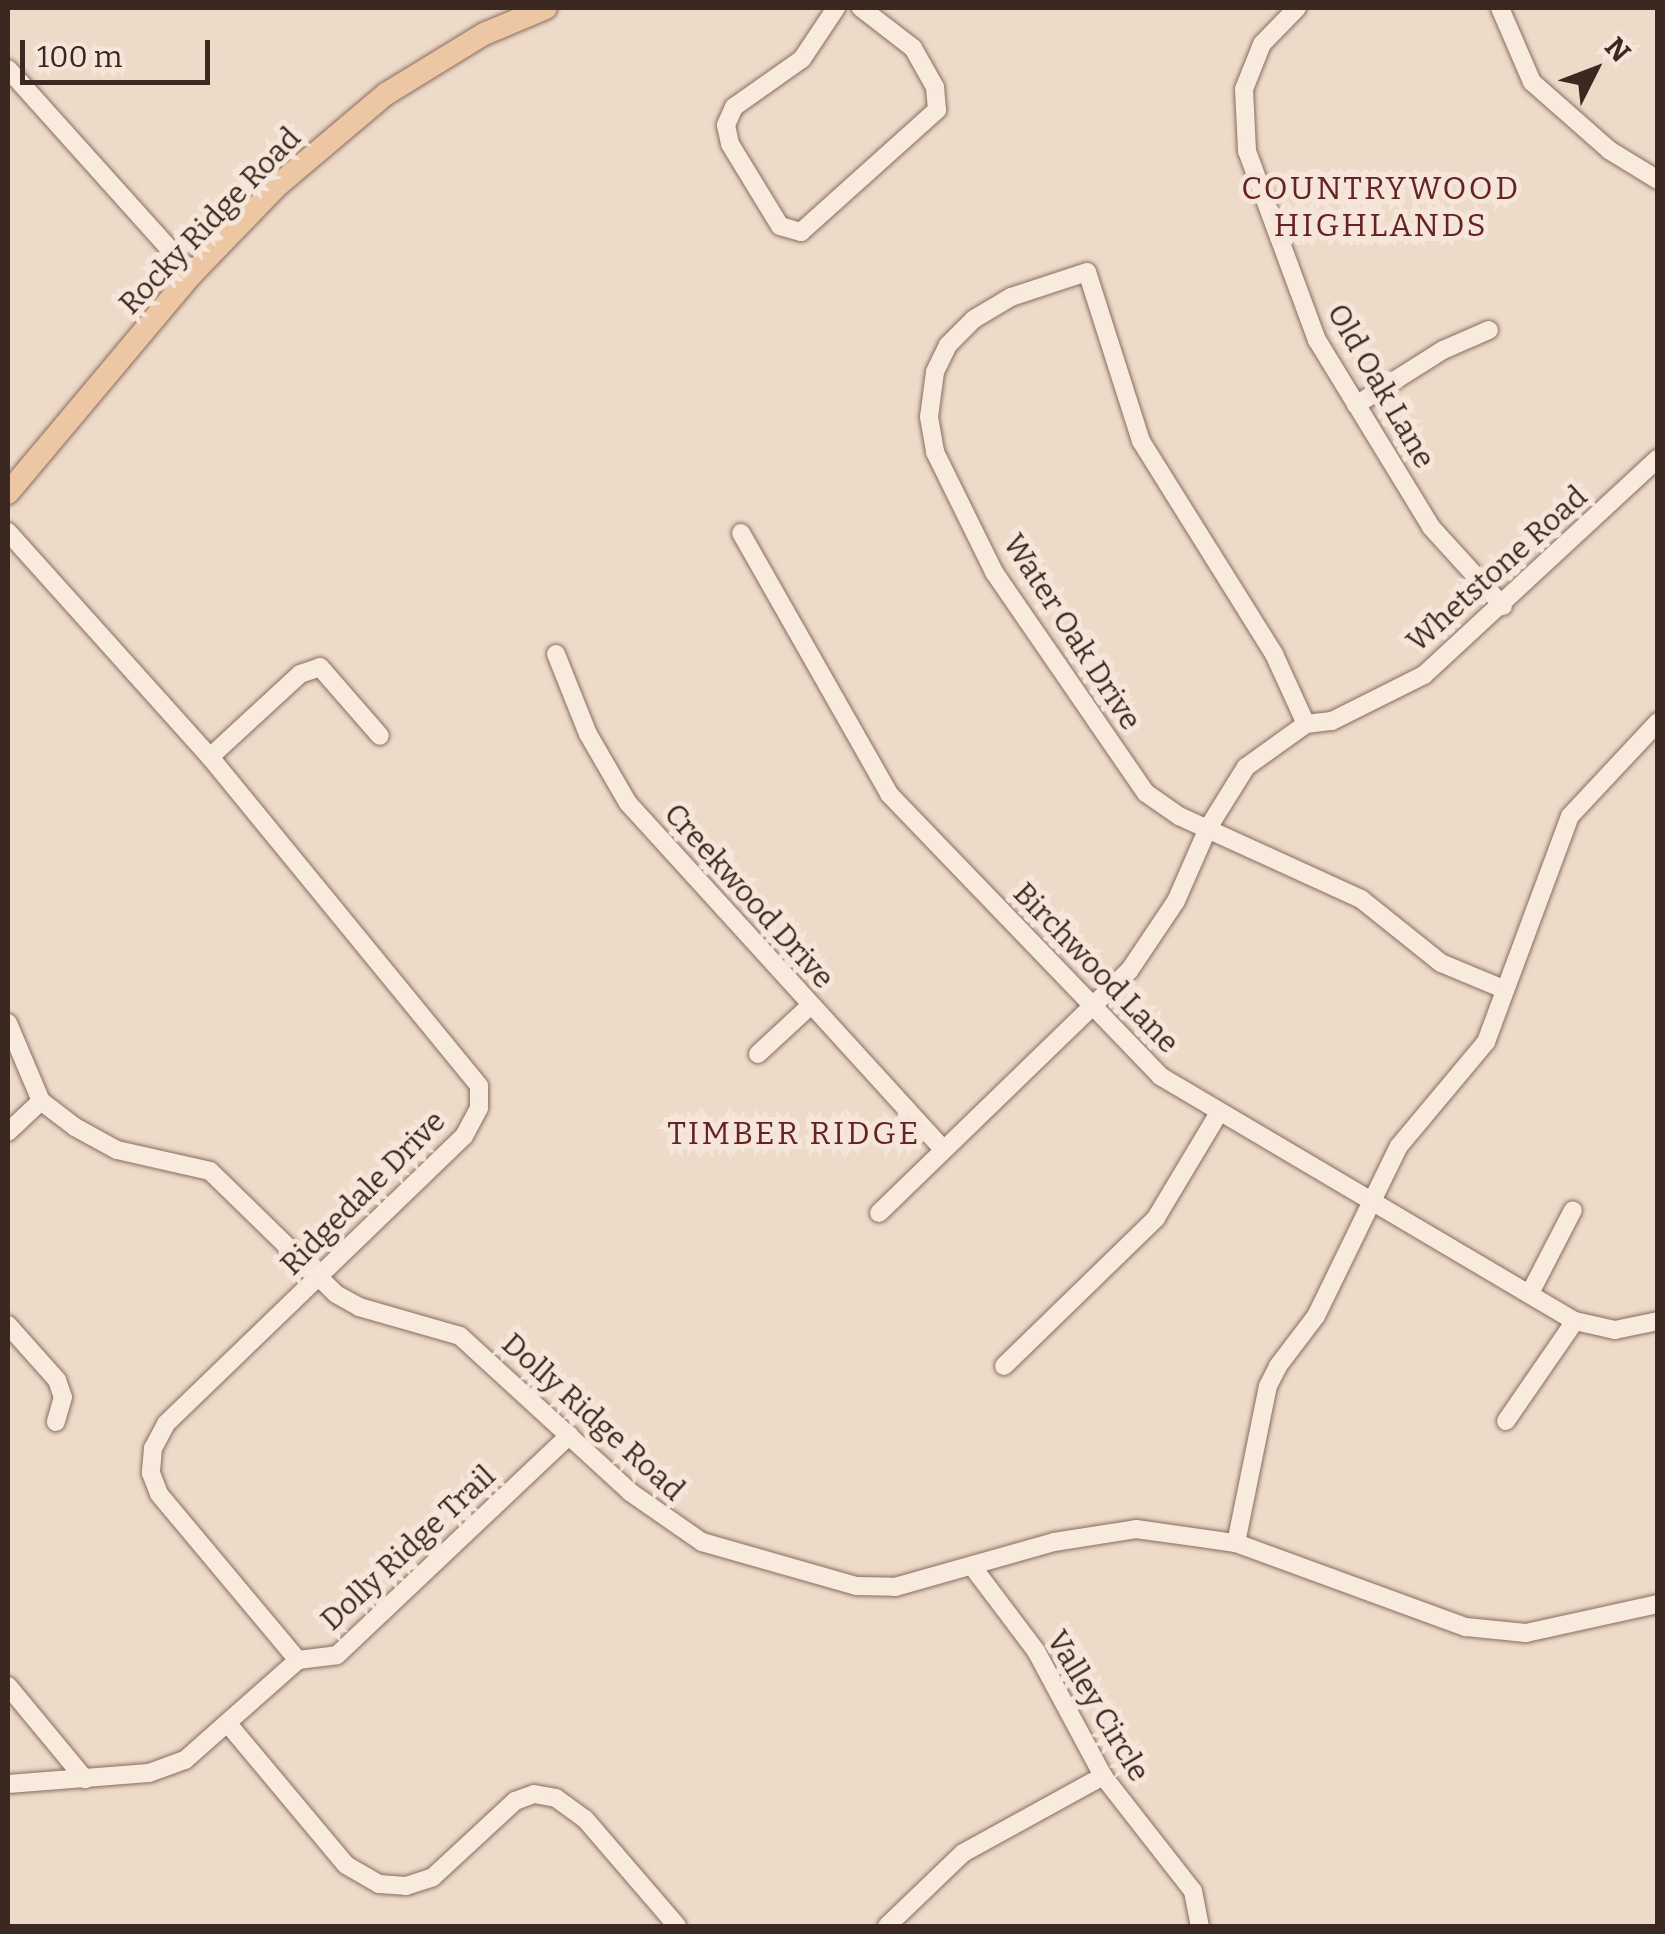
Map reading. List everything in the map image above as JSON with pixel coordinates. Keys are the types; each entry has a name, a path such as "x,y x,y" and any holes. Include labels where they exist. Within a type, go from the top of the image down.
{"main road":[{"name":"Rocky Ridge Road","path":"8,493 192,274 278,186 386,94 484,34 546,8"}],"street":[{"path":"836,8 802,59 734,107 726,125 780,226 801,232 937,110 935,88 914,48 861,8"},
{"name":"Old Oak Lane","path":"1296,8 1262,44 1244,89 1244,136 1317,340 1432,527 1503,606"},
{"path":"1500,8 1532,82 1609,150 1658,180"},
{"path":"8,69 192,274"},
{"name":"Water Oak Drive","path":"1306,724 1274,654 1141,441 1086,272 1010,297 974,319 948,345 935,372 928,417 934,452 994,572 1146,793 1208,828 1361,898 1441,962 1501,988"},
{"path":"1356,405 1442,350 1489,330"},
{"name":"Whetstone Road","path":"879,1212 1094,1005 1156,936 1208,828 1246,766 1306,724 1332,721 1424,675 1503,606 1658,458"},
{"name":"Ridgedale Drive","path":"8,532 210,758 479,1086 479,1108 464,1136 166,1424 153,1448 151,1474 159,1494 298,1660"},
{"name":"Birchwood Lane","path":"741,534 890,794 1160,1076 1218,1116 1369,1198 1575,1321 1616,1330 1658,1322"},
{"name":"Creekwood Drive","path":"556,654 588,734 628,803 942,1148"},
{"path":"210,758 300,674 320,667 380,736"},
{"path":"1236,1542 1268,1386 1316,1316 1369,1198 1399,1146 1486,1042 1501,988 1570,816 1658,722"},
{"path":"758,1054 811,1005"},
{"path":"8,1022 41,1102 8,1132"},
{"name":"Dolly Ridge Road","path":"41,1102 117,1150 210,1171 319,1276 359,1308 460,1336 670,1523 767,1564 856,1586 896,1587 1054,1542 1136,1529 1236,1542 1466,1627 1526,1633 1658,1604"},
{"path":"1004,1366 1156,1218 1218,1116"},
{"path":"1530,1293 1573,1210"},
{"path":"1506,1421 1575,1321"},
{"path":"8,1325 57,1380 63,1397 56,1422"},
{"name":"Dolly Ridge Trail","path":"8,1784 156,1772 185,1760 298,1660 337,1655 570,1436"},
{"name":"Valley Circle","path":"972,1566 1036,1651 1103,1776 1193,1891 1200,1926"},
{"path":"8,1686 85,1779"},
{"path":"229,1725 346,1865 379,1884 406,1886 434,1877 514,1801 534,1794 556,1798 585,1819 676,1926"},
{"path":"887,1926 963,1853 1103,1776"}],"district":[{"name":"COUNTRYWOOD HIGHLANDS","path":"1381,208"},
{"name":"TIMBER RIDGE","path":"794,1133"}]}
